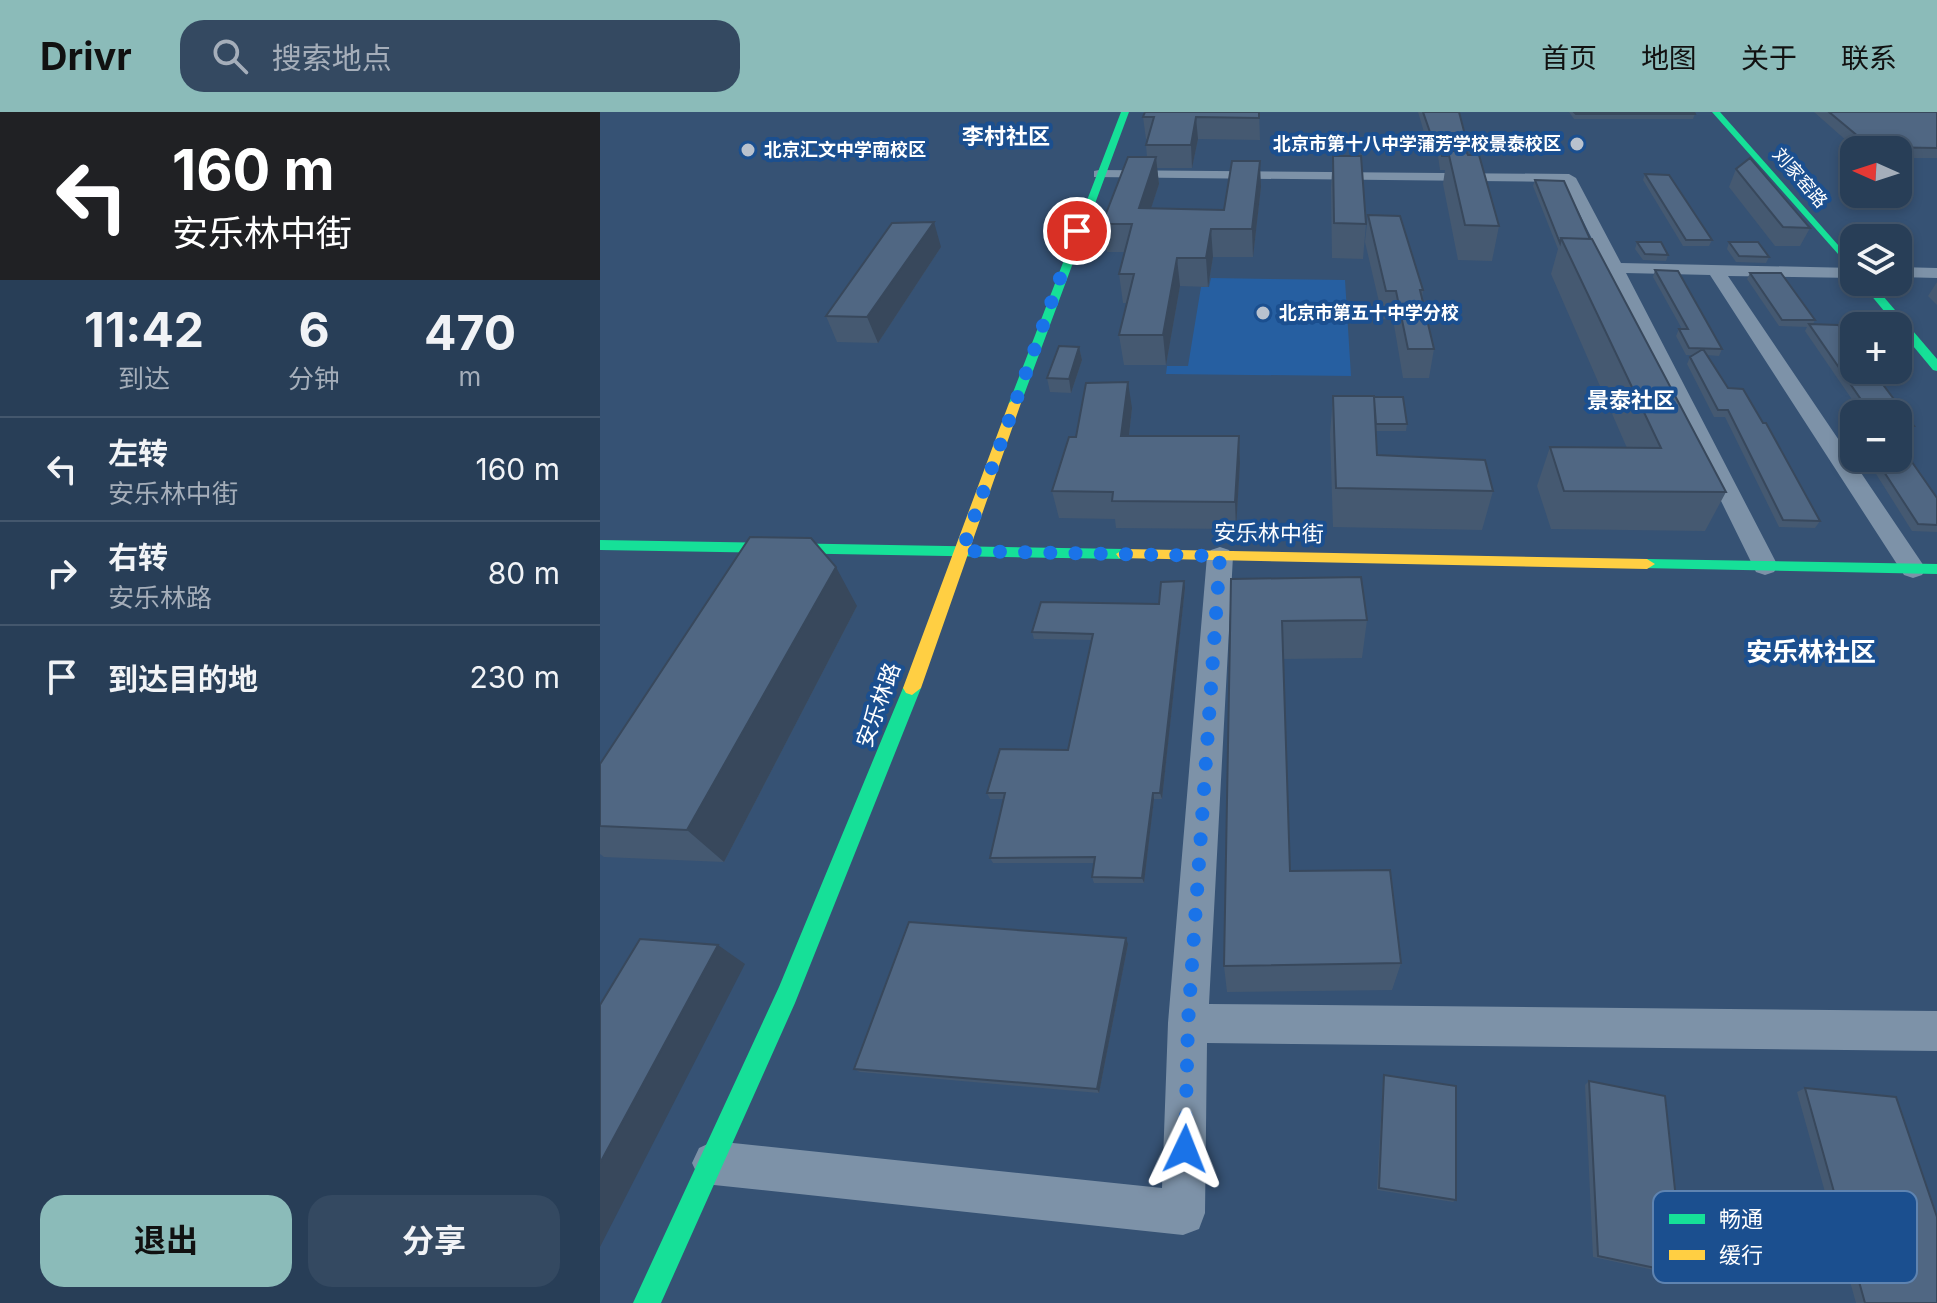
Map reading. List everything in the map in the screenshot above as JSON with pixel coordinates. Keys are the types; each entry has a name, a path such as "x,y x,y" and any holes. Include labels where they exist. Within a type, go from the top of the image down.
{"street":[{"name":"安乐林路","path":"647,1303 714,1163 866,806 962,551 1046,312 1125,112"},
{"name":"刘家窑路","path":"1716,112 1840,255"},
{"path":"1099,174 1569,178 1765,566"},
{"path":"1613,268 1840,271"},
{"path":"1716,271 1913,569"},
{"path":"1912,272 1937,273"},
{"path":"1877,296 1937,367"},
{"name":"安乐林中街","path":"600,545 1937,569"},
{"path":"714,1163 1183,1213 1188,1023 1220,556"},
{"path":"1188,1023 1937,1031"}],"shaded area":[{"path":"1211,278 1345,280 1351,376 1166,374 1167,366 1188,366 1201,287 1209,287"}],"building":[{"path":"1145,112 1259,112 1259,118 1196,117 1191,145 1146,145 1154,117 1143,117"},
{"path":"1423,112 1459,112 1465,135 1450,135 1456,151 1448,151 1447,156 1442,156 1438,138 1448,135 1431,135"},
{"path":"1574,112 1694,112 1695,114 1576,114"},
{"path":"1829,112 1937,112 1937,148 1912,148 1912,136 1858,136"},
{"path":"1448,151 1479,155 1499,226 1465,225"},
{"path":"1333,156 1361,156 1366,224 1334,223"},
{"path":"1128,157 1156,157 1139,208 1224,210 1232,161 1260,161 1252,229 1211,229 1206,258 1177,258 1163,335 1119,335 1134,274 1119,274 1132,224 1102,224"},
{"path":"1750,158 1810,228 1783,227 1736,169"},
{"path":"1645,174 1669,175 1712,240 1686,240"},
{"path":"1535,180 1564,181 1590,239 1561,238 1560,243"},
{"path":"1368,215 1400,216 1423,290 1420,290 1434,349 1408,349 1396,291 1386,291"},
{"path":"934,222 867,317 826,316 892,223"},
{"path":"1561,238 1592,239 1726,492 1564,491 1550,447 1661,448"},
{"path":"1637,242 1661,242 1668,255 1645,254"},
{"path":"1729,242 1758,242 1769,257 1739,256"},
{"path":"1655,270 1678,271 1722,349 1689,348 1679,329 1688,329"},
{"path":"1750,273 1781,273 1815,320 1782,320"},
{"path":"1809,324 1840,328 1840,369"},
{"path":"1059,346 1079,347 1069,379 1047,378"},
{"path":"1703,349 1728,388 1743,389 1763,423 1766,423 1820,521 1783,520 1728,410 1718,410 1690,357"},
{"path":"1128,382 1121,436 1239,436 1235,502 1112,501 1113,492 1052,491 1069,437 1076,437 1086,383"},
{"path":"1850,384 1882,384 1894,400 1861,400"},
{"path":"1333,396 1374,396 1377,455 1485,460 1493,491 1336,488"},
{"path":"1374,397 1403,397 1407,424 1376,424"},
{"path":"1912,462 1937,498 1937,525 1918,524 1884,472 1912,472"},
{"path":"750,537 811,538 836,567 687,830 600,826 600,764"},
{"path":"1361,577 1367,620 1282,621 1290,871 1390,870 1401,963 1224,966 1231,579"},
{"path":"1184,581 1160,793 1153,793 1142,878 1092,877 1095,857 990,858 1005,793 987,793 1000,749 1068,750 1093,634 1032,632 1041,602 1159,604 1161,582"},
{"path":"909,922 1126,938 1097,1089 854,1069"},
{"path":"640,939 718,945 600,1163 600,1005"},
{"path":"1384,1075 1456,1086 1456,1200 1379,1188"},
{"path":"1589,1081 1665,1096 1675,1191 1653,1191 1653,1268 1598,1256"},
{"path":"1805,1088 1896,1097 1937,1217 1937,1303 1865,1303 1859,1283 1917,1283 1917,1191 1834,1191"}],"traffic: fast":[{"path":"1015,403 1125,112"},
{"path":"1716,112 1840,253"},
{"path":"1877,296 1937,367"},
{"path":"600,545 1124,554"},
{"path":"1647,564 1937,569"},
{"path":"647,1303 787,995 912,688"}],"traffic: slow":[{"path":"912,688 1015,403"},
{"path":"1124,554 1647,564"}],"place":[{"name":"北京市第十八中学蒲芳学校景泰校区","path":"1577,144"},
{"name":"北京汇文中学南校区","path":"748,150"},
{"name":"北京市第五十中学分校","path":"1263,313"}],"district":[{"name":"李村社区","path":"1006,136"},
{"name":"景泰社区","path":"1631,400"},
{"name":"安乐林社区","path":"1811,652"}],"route":[{"path":"1077,231 962,551 1220,556 1188,1023 1185,1149"}]}
